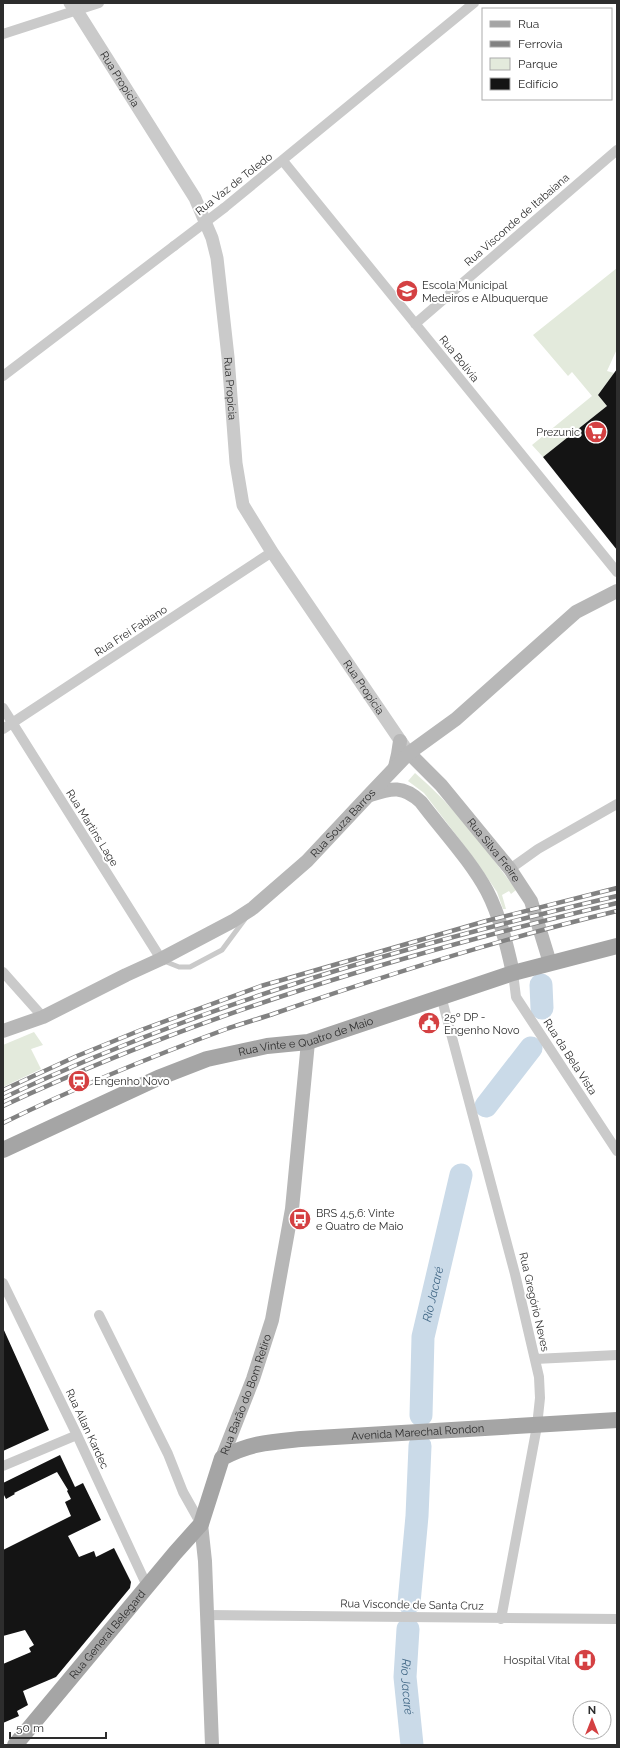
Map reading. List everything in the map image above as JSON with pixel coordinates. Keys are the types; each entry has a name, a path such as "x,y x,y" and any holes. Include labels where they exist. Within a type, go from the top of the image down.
{"main road":[{"name":"Rua Souza Barros","path":"3,1031 43,1017 161,959 233,921 253,908 307,861 409,753 456,719 576,612 617,591"},
{"path":"394,769 400,741"},
{"name":"Rua Silva Freire","path":"409,753 441,785 510,869 531,901 550,963"},
{"path":"368,796 386,790 398,789 412,794 421,802 478,877 488,893 508,952 512,973"},
{"name":"Rua Vinte e Quatro de Maio","path":"3,1150 158,1078 207,1059 268,1046 308,1042 512,973 617,946"},
{"name":"Rua Barão do Bom Retiro","path":"212,1745 207,1615 201,1524 222,1458 252,1379 272,1320 292,1209 308,1042"},
{"name":"Avenida Marechal Rondon","path":"222,1458 236,1451 262,1442 617,1420"},
{"name":"Rua General Belegard","path":"15,1745 147,1586 201,1524"}],"street":[{"path":"3,34 74,7 99,3"},
{"name":"Rua Vaz de Toledo","path":"3,376 224,208 474,3"},
{"name":"Rua Propícia","path":"74,7 196,198 212,238 216,258 228,357 239,482 244,505 272,552 409,753"},
{"name":"Rua Visconde de Itabaiana","path":"415,324 617,150"},
{"name":"Rua Bolívia","path":"283,161 617,572"},
{"name":"Rua Frei Fabiano","path":"3,729 272,552"},
{"name":"Rua Martins Lage","path":"3,708 161,959"},
{"path":"510,869 538,849 617,804"},
{"path":"3,972 43,1017"},
{"name":"Rua da Bela Vista","path":"512,973 516,997 617,1150"},
{"name":"Rua Gregório Neves","path":"441,996 515,1274 539,1377 540,1398 537,1426 501,1618"},
{"name":"Rua Allan Kardec","path":"3,1283 77,1435 147,1586"},
{"path":"99,1315 168,1454 184,1492 201,1524"},
{"path":"535,1359 617,1355"},
{"path":"3,1466 77,1435"},
{"name":"Rua Visconde de Santa Cruz","path":"207,1615 617,1618"}],"lane":[{"path":"161,959 179,967 190,966 222,950 253,908"}],"green space":[{"path":"617,268 617,349 607,371 614,373 598,395 607,406 543,457 532,445 592,396 572,372 568,376 533,335"},
{"path":"415,773 457,814 516,890 511,894 509,891 502,895 506,909 503,909 497,892 476,861 424,793 408,781"},
{"path":"34,1032 43,1045 31,1049 41,1069 3,1087 3,1045"}],"building":[{"name":"Prezunic","path":"617,369 617,550 543,457 607,406 598,395"},
{"path":"3,1328 49,1430 3,1451"},
{"path":"60,1455 75,1487 83,1483 101,1520 68,1536 79,1557 94,1551 96,1557 114,1548 131,1582 130,1588 56,1677 23,1691 28,1705 17,1711 19,1716 3,1723 3,1664 31,1652 29,1648 34,1645 25,1630 3,1636 3,1550 71,1516 65,1502 71,1499 67,1491 68,1490 57,1472 14,1493 15,1494 6,1499 3,1493 3,1483"}],"waterway":[{"name":"Rio Jacaré","path":"541,985 542,1008"},
{"name":"Rio Jacaré","path":"486,1106 531,1048"},
{"name":"Rio Jacaré","path":"421,1415 423,1337 461,1175"},
{"name":"Rio Jacaré","path":"409,1603 417,1516 420,1446"},
{"name":"Rio Jacaré","path":"408,1629 405,1677 412,1745"}],"railway":[{"path":"3,1090 77,1056 141,1030 261,986 486,921 617,888"},
{"path":"3,1098 152,1034 305,980 460,935 617,896"},
{"path":"3,1106 152,1042 305,989 460,943 617,903"},
{"path":"3,1123 115,1072 229,1028 444,958 530,933 617,911"}],"place":[{"name":"Escola Municipal Medeiros e Albuquerque","path":"407,291"},
{"name":"Prezunic","path":"596,432"},
{"name":"25º DP - Engenho Novo","path":"429,1023"},
{"name":"Engenho Novo","path":"79,1081"},
{"name":"BRS 4,5,6: Vinte e Quatro de Maio","path":"300,1219"},
{"name":"Hospital Vital","path":"585,1660"}]}
